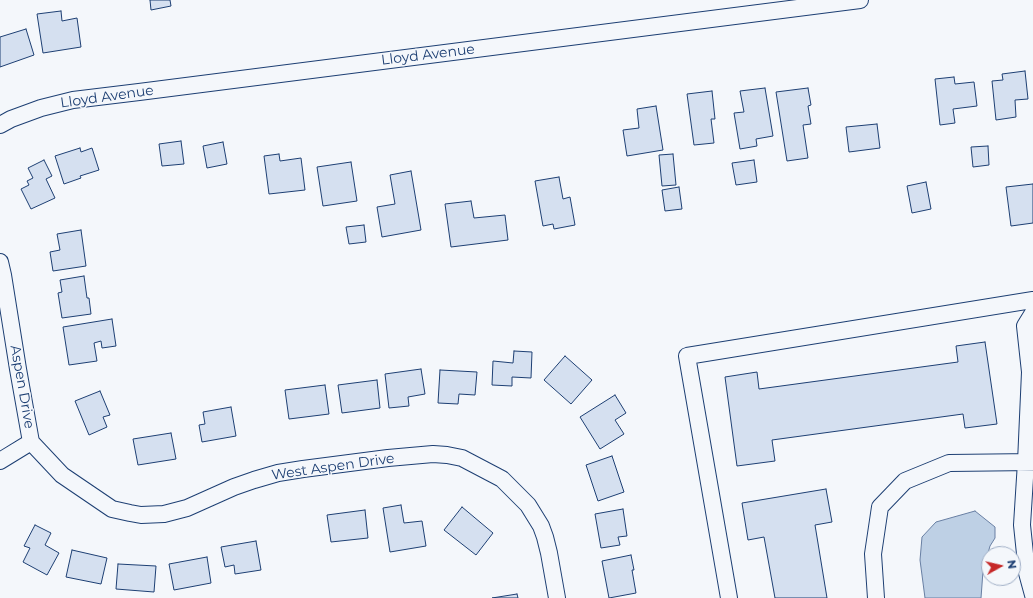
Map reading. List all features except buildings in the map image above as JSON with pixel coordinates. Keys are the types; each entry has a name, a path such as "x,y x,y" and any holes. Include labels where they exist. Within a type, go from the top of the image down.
{"street":[{"name":"Lloyd Avenue","path":"0,125 11,119 41,108 73,100 860,0"},
{"name":"Aspen Drive","path":"0,262 31,442"},
{"path":"729,598 687,356 1033,300"},
{"path":"1033,314 1025,326 1030,372 1030,462 1022,525 1027,573 1033,595"},
{"path":"0,461 31,442"},
{"name":"West Aspen Drive","path":"31,442 62,476 112,509 141,515 164,514 187,508 234,487 278,473 365,461 433,454 462,458 502,479 528,505 541,526 545,537 557,598"},
{"path":"876,598 873,554 880,507 905,481 949,463 1030,462"}],"water":[{"path":"975,511 995,527 995,538 990,546 981,546 981,598 925,598 920,560 922,537 936,522"}]}
